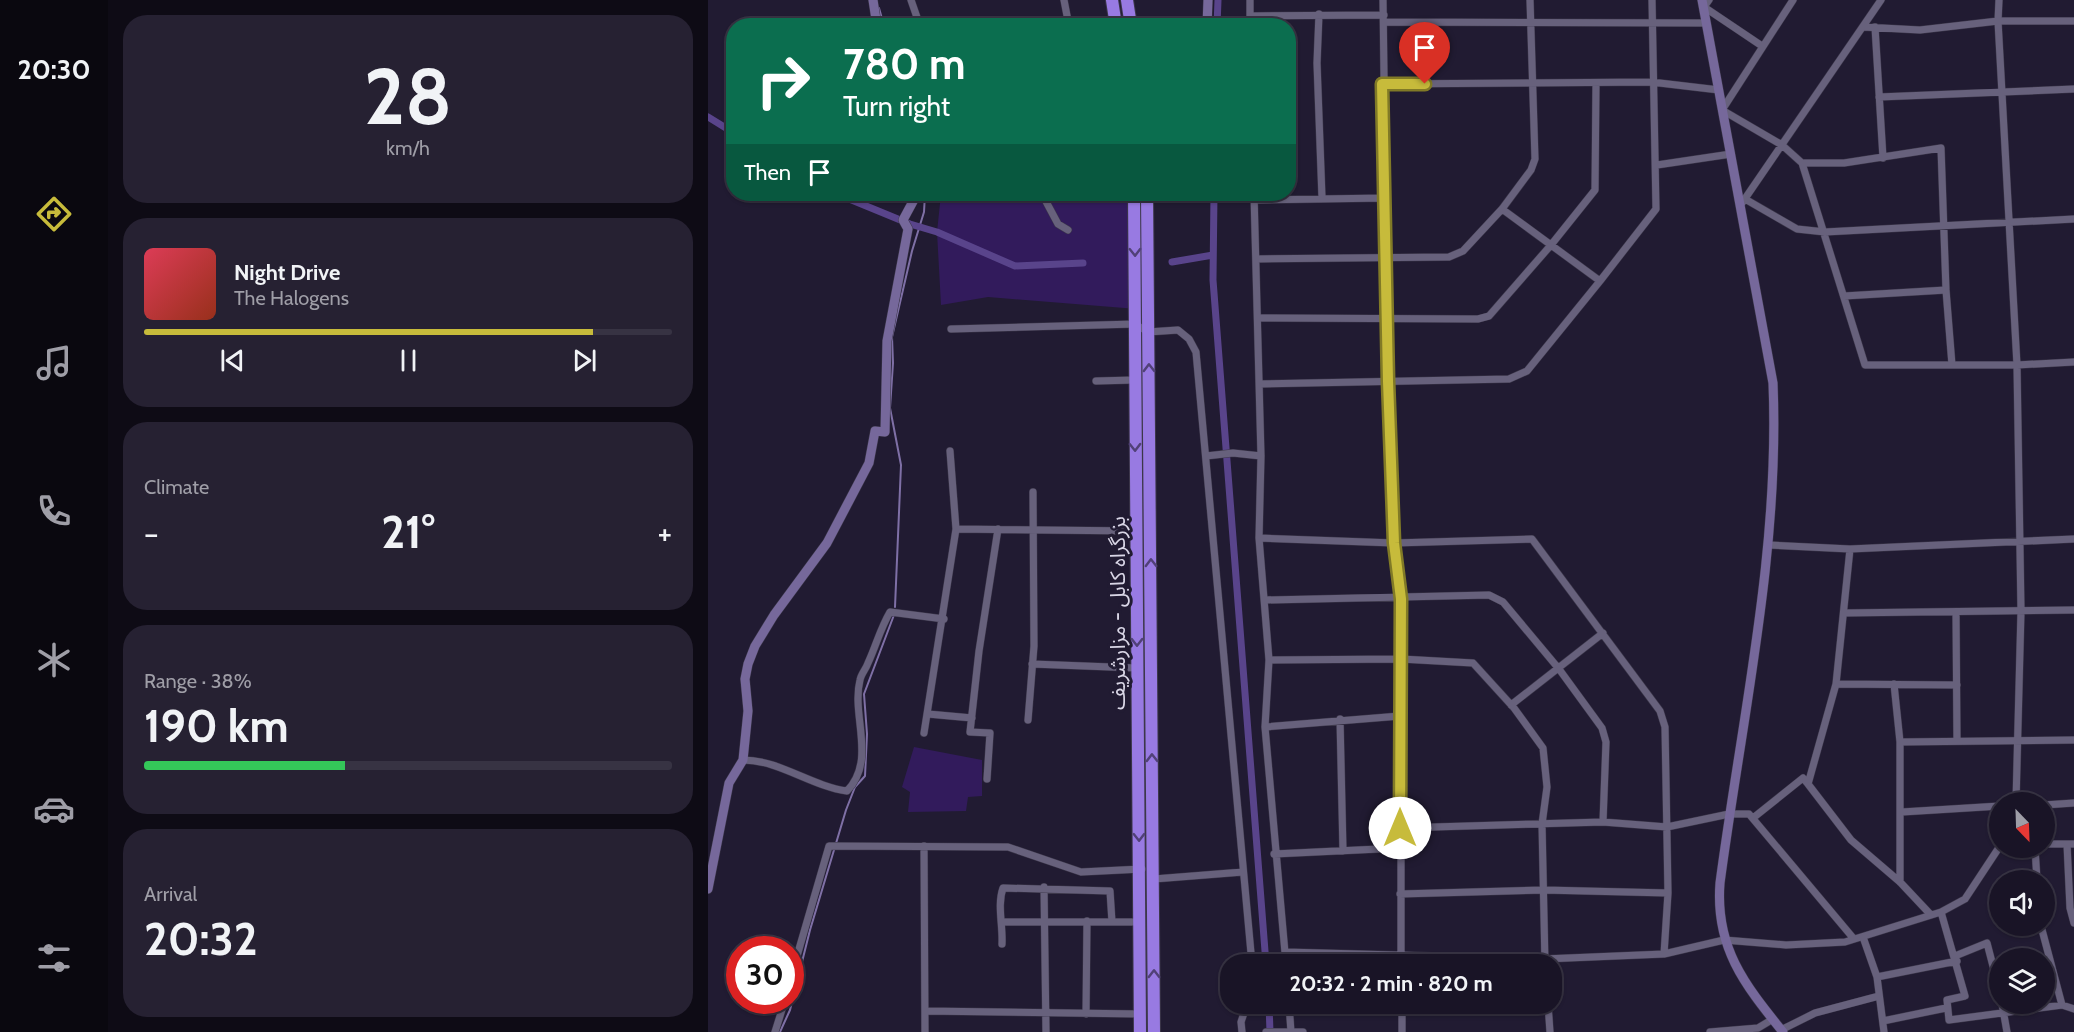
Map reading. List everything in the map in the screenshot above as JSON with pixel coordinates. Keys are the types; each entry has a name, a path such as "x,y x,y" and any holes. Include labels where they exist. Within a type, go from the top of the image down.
{"highway":[{"path":"1113,0 1115,18"},
{"path":"1127,0 1130,18"},
{"name":"بزرگراه کابل - مزارشریف","path":"1134,201 1140,1032"},
{"name":"بزرگراه کابل - مزارشریف","path":"1147,201 1154,1032"}],"main road":[{"path":"873,0 875,18"},
{"path":"1207,18 1208,0"},
{"path":"1705,2 1706,23 1722,110 1743,202 1773,383 1776,441 1769,545 1718,903 1724,940 1738,968 1782,1031"},
{"path":"708,889 713,836 729,783 743,760 748,711 745,679 755,646 827,543 869,463 875,431 885,432 886,340 905,225 914,201"}],"street":[{"path":"911,0 917,18"},
{"path":"1064,0 1067,18"},
{"path":"1250,0 1250,16 1319,14 1531,22 1706,23"},
{"path":"1383,0 1382,84 1388,381 1394,543 1401,599 1401,954"},
{"path":"1256,259 1449,257 1463,251 1502,209 1531,170 1535,159 1530,0"},
{"path":"1259,384 1509,379 1527,371 1656,209 1657,165 1651,82 1652,0"},
{"path":"1793,0 1761,46 1722,110 1782,145 1802,163 1865,365 2017,365 2074,362"},
{"path":"1881,0 1743,202 1797,229 1825,232 2074,219"},
{"path":"1999,0 1998,21 2017,365 2020,611 2016,792"},
{"path":"1705,2 1761,46"},
{"path":"1319,14 1317,63 1322,198"},
{"path":"1863,27 1920,30 1998,21 2074,21"},
{"path":"1875,27 1883,158"},
{"path":"1382,84 1651,82 1719,90"},
{"path":"1258,318 1478,319 1489,316 1551,245 1594,189 1596,84"},
{"path":"1879,97 2074,89"},
{"path":"1802,163 1844,163 1941,148 1946,226 1946,290 1952,365"},
{"path":"1657,165 1731,153"},
{"path":"1296,198 1386,198"},
{"path":"1046,201 1058,224 1068,230"},
{"path":"1254,201 1261,456 1260,538 1269,660 1265,727 1274,854 1285,952 1362,954"},
{"path":"1502,209 1600,280"},
{"path":"1844,296 1946,290"},
{"path":"951,329 1135,324 1148,332 1178,330 1189,339 1196,352 1251,954"},
{"path":"1096,381 1134,380"},
{"path":"924,733 944,619 956,529 950,451"},
{"path":"1206,456 1233,453 1261,456"},
{"path":"1028,720 1034,646 1033,492"},
{"path":"956,529 1136,531"},
{"path":"987,779 990,733 970,732 979,651 998,530"},
{"path":"1260,538 1394,543 1532,539 1660,711 1665,727 1668,893 1664,954"},
{"path":"1769,545 1850,549 2074,539"},
{"path":"1808,784 1836,684 1850,549"},
{"path":"1266,600 1401,599 1489,595 1503,602 1559,669 1602,728 1606,742 1603,822"},
{"path":"1844,613 2074,610"},
{"path":"743,760 773,766 800,778 847,791 854,784 862,752 862,723 858,710 860,678 890,612 944,619"},
{"path":"1956,612 1957,741"},
{"path":"1511,705 1603,633"},
{"path":"1269,660 1401,659 1473,663 1511,705 1543,748 1547,787 1542,824 1545,954"},
{"path":"1032,664 1137,668"},
{"path":"1836,684 1957,685"},
{"path":"1894,684 1900,742 1902,812 1900,882"},
{"path":"928,714 972,718"},
{"path":"1265,727 1340,719 1400,716"},
{"path":"1340,719 1343,851"},
{"path":"1900,742 2074,740"},
{"path":"1753,818 1803,778 1851,840 1900,882 1930,915"},
{"path":"2055,804 2074,803"},
{"path":"1902,812 1989,807"},
{"path":"1400,828 1603,822 1666,827 1729,814 1749,814 1854,939"},
{"path":"2055,844 2071,844 2070,908 2074,922"},
{"path":"803,936 829,846 842,848 1008,847 1081,872 1139,869 1154,874 1243,872"},
{"path":"924,846 925,1032"},
{"path":"1274,854 1400,848"},
{"path":"1562,961 1664,954 1724,940 1786,945 1863,937 1941,912 1965,900 1992,858"},
{"path":"1002,944 1003,922 999,900 1003,888 1044,887 1110,891 1112,922"},
{"path":"1044,887 1046,1032"},
{"path":"1400,894 1544,890 1668,893"},
{"path":"1941,912 1965,996 1947,1000 1949,1020 1990,1014"},
{"path":"1086,1014 1087,921"},
{"path":"1003,922 1139,922"},
{"path":"2044,936 2062,1005"},
{"path":"1863,937 1876,977 1884,1032"},
{"path":"1876,977 1956,959 1987,943 1989,951"},
{"path":"1782,1031 1815,1013 1879,996"},
{"path":"2055,1006 2062,1005 2074,1009"},
{"path":"1882,1021 1946,1008"},
{"path":"925,1011 1140,1014"},
{"path":"776,1032 780,1014"},
{"path":"1242,1032 1241,1022 1244,1014"},
{"path":"1290,1014 1291,1032"},
{"path":"1402,1014 1402,1032"},
{"path":"1549,1014 1550,1032"},
{"path":"2004,1014 2007,1032"},
{"path":"1710,1032 1758,1028 1773,1019"},
{"path":"1266,1032 1303,1032"}],"shaded area":[{"path":"940,201 1134,201 1137,309 988,297 941,305 937,232"},
{"path":"914,747 982,760 982,796 968,797 966,811 908,812 910,792 902,787"}],"waterway":[{"path":"1217,18 1218,0"},
{"path":"879,8 882,18"},
{"path":"708,117 726,128"},
{"path":"854,201 910,224 937,232 1015,266 1083,263"},
{"path":"895,607 901,465 890,408 892,337 912,251 924,212 925,201"},
{"path":"1214,201 1213,280 1265,954"},
{"path":"1172,262 1213,255"},
{"path":"780,1032 790,1010 810,930 846,810 855,787 865,776 867,734 864,694 894,615"},
{"path":"1269,1014 1270,1032"}],"route":[{"path":"1400,828 1401,599 1394,543 1388,381 1382,84 1425,84"}]}
